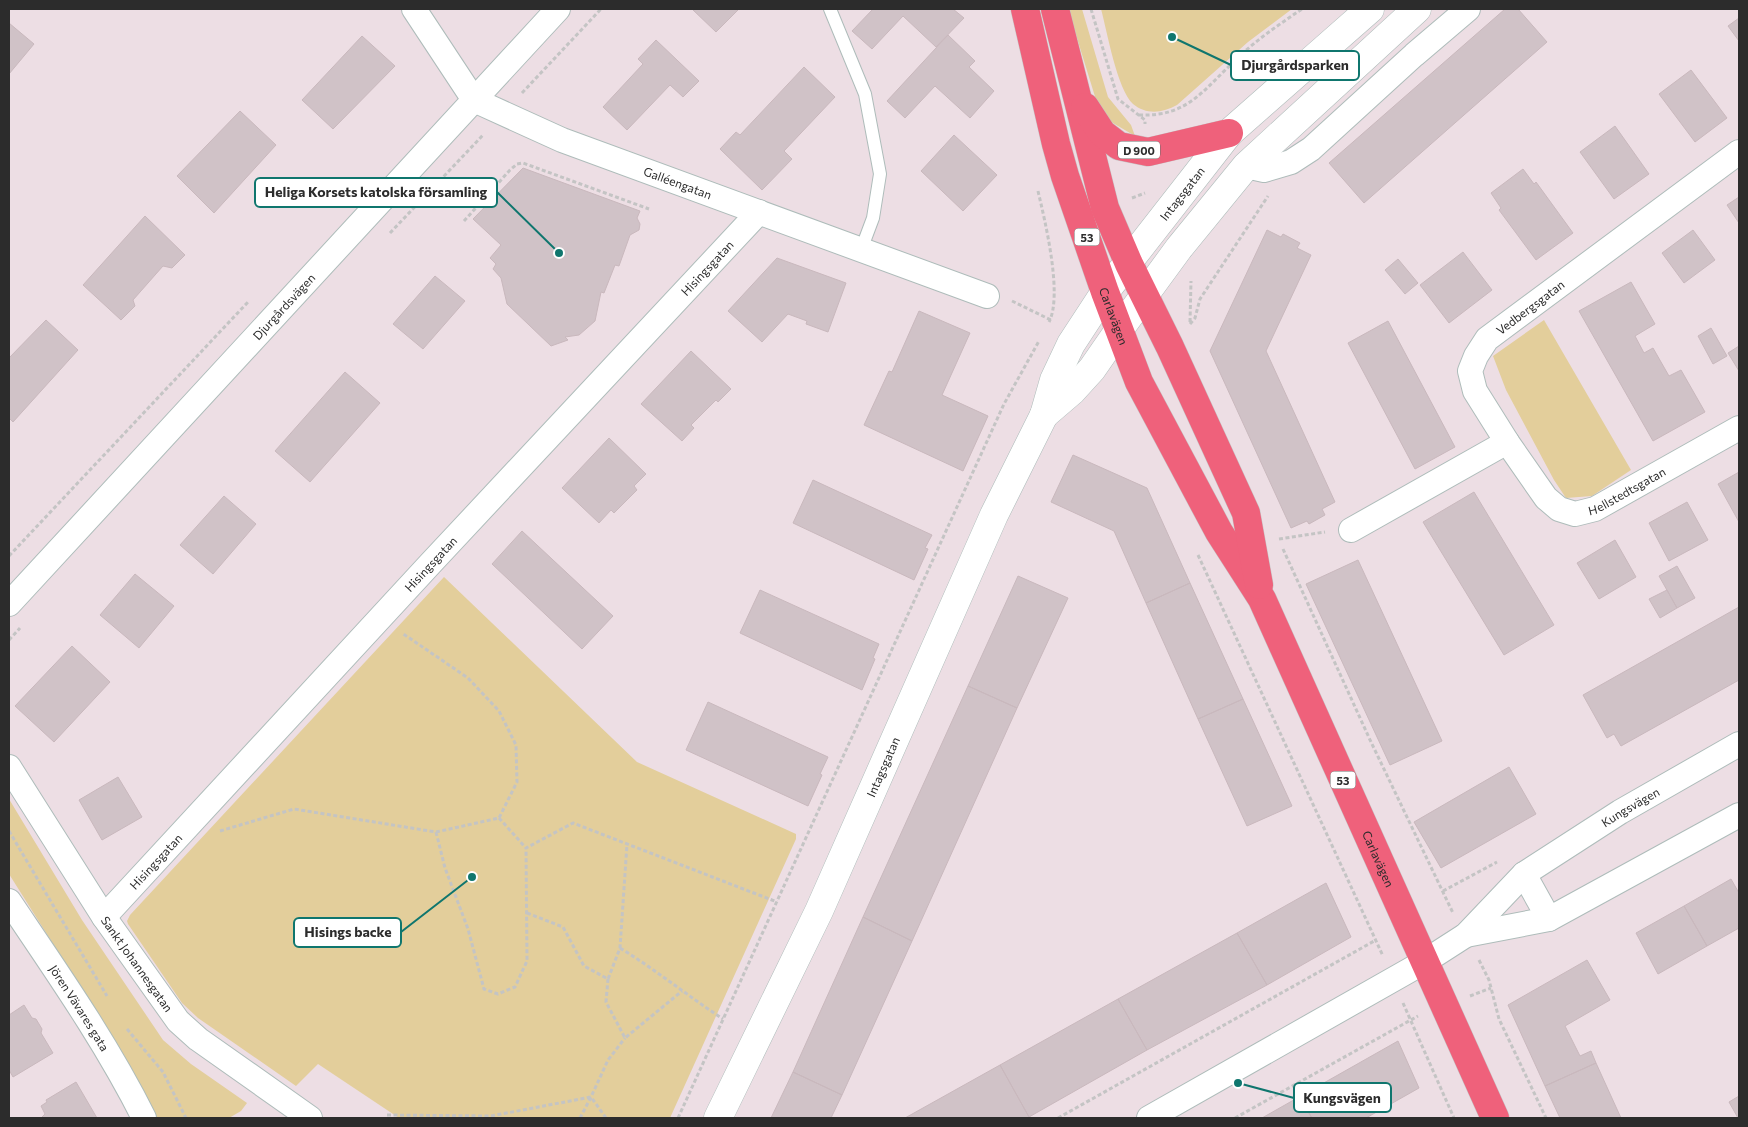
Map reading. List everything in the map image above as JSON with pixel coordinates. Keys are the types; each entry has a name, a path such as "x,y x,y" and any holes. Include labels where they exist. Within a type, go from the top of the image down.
{"main road":[{"name":"Carlavägen","path":"1025,9 1065,176 1105,292 1139,382 1219,532 1262,599 1495,1118"},
{"name":"Carlavägen","path":"1055,9 1105,208 1129,264 1170,347 1246,513 1262,599"},
{"name":"D 900","path":"1074,90 1102,133 1119,146 1148,152 1229,133"}],"street":[{"path":"414,9 474,100"},
{"name":"Djurgårdsvägen","path":"9,604 558,9"},
{"name":"Intagsgatan","path":"718,1118 819,911 994,515 1044,416 1054,380 1071,344 1105,292 1129,264 1163,216 1229,133 1370,9"},
{"name":"Intagsgatan","path":"1044,416 1072,391 1092,369 1179,248 1246,166 1417,9"},
{"path":"1246,166 1264,170 1291,162 1311,149 1414,55 1468,9"},
{"name":"Galléengatan","path":"474,100 562,140 987,296"},
{"name":"Vedbergsgatan","path":"1507,442 1474,391 1470,371 1476,356 1487,339 1739,152"},
{"name":"Hisingsgatan","path":"104,917 759,212"},
{"name":"Hellstedtsgatan","path":"1507,442 1546,498 1559,509 1575,514 1595,508 1739,428"},
{"path":"1351,530 1507,442"},
{"name":"Kungsvägen","path":"1149,1118 1424,962 1466,935 1524,874 1620,812 1739,744"},
{"name":"Sankt Johannesgatan","path":"9,767 104,917 178,1021 198,1039 310,1118"},
{"name":"Kungsvägen","path":"1466,935 1548,919 1739,815"},
{"path":"1524,874 1548,919"},
{"name":"Jören Vävares gata","path":"9,901 126,1082 144,1118"}],"lane":[{"path":"830,9 865,94 880,174 874,218 861,250"}],"path":[{"path":"1091,9 1118,99 1145,120"},
{"path":"1138,115 1156,116 1166,114 1177,110 1196,98 1238,58 1269,32 1302,9"},
{"path":"1190,324 1195,318 1200,299 1291,162"},
{"path":"464,221 510,170 523,163 649,209"},
{"path":"1045,222 1052,254 1053,292 1050,319 1046,328"},
{"path":"1190,312 1191,273"},
{"path":"987,296 1010,300 1050,319"},
{"path":"678,1118 1004,404 1041,336"},
{"path":"1351,530 1314,532 1278,539 1371,742 1454,914 1489,980 1499,1019 1546,1118"},
{"path":"1195,549 1380,951"},
{"path":"400,632 468,678 499,711 516,745 517,782 499,818"},
{"path":"211,834 294,809 436,832 499,818"},
{"path":"436,832 445,868 468,928 484,989 498,994 515,987 527,961 526,848 499,818"},
{"path":"526,848 573,823 777,902"},
{"path":"9,831 110,1002"},
{"path":"625,1038 606,1002 608,979 620,948 627,844"},
{"path":"527,913 563,927 584,966 608,979"},
{"path":"1058,1118 1376,940"},
{"path":"620,948 650,966 723,1019"},
{"path":"580,1118 608,1060 625,1038 682,991"},
{"path":"1235,1118 1410,1020 1454,1118"},
{"path":"124,1026 164,1072 186,1118"},
{"path":"387,1116 492,1116 591,1097"},
{"path":"591,1097 606,1118"}],"shaded area":[{"path":"1068,9 1082,9 1108,97 1131,125 1135,136 1101,116"},
{"path":"1101,9 1292,9 1248,42 1177,105 1155,112 1138,108 1127,97 1117,73"},
{"path":"1544,320 1631,470 1592,496 1566,498 1554,480 1506,390 1493,356"},
{"path":"444,577 637,762 796,834 796,839 670,1118 399,1118 318,1064 296,1086 198,1018 182,1003 128,924 127,921 130,915"},
{"path":"9,799 82,920 163,1040 191,1064 247,1103 241,1111 229,1118 155,1118 133,1071 9,874"}],"building":[{"path":"692,9 739,9 716,32"},
{"path":"873,9 953,9 964,18 936,47 903,16 872,49 852,31"},
{"path":"1505,9 1518,9 1547,42 1364,203 1329,163"},
{"path":"1739,18 1739,41 1728,26"},
{"path":"9,23 34,44 9,74"},
{"path":"948,35 975,61 969,67 994,91 970,118 935,86 905,118 887,101"},
{"path":"362,36 395,66 333,129 302,100"},
{"path":"656,40 699,81 683,97 670,85 627,130 603,107 643,64 638,59"},
{"path":"804,67 835,97 784,151 792,159 762,190 720,149 736,132 740,135"},
{"path":"1691,70 1727,118 1695,142 1659,94"},
{"path":"240,111 276,145 214,213 177,176"},
{"path":"1615,126 1649,174 1614,199 1580,152"},
{"path":"954,135 997,175 963,211 921,171"},
{"path":"523,168 640,211 637,218 640,224 639,230 630,235 619,266 615,265 604,293 601,292 595,321 579,335 565,337 568,340 551,346 507,304 501,278 493,269 496,264 490,258 501,245 473,219"},
{"path":"1523,169 1534,184 1536,182 1573,233 1536,260 1499,210 1501,208 1491,193"},
{"path":"1739,197 1739,223 1727,205"},
{"path":"145,216 185,255 172,268 163,266 133,300 135,306 121,320 83,285"},
{"path":"1267,230 1281,237 1283,234 1300,243 1297,248 1311,255 1266,351 1335,502 1322,509 1325,515 1309,524 1307,521 1291,528 1210,351"},
{"path":"1693,230 1715,260 1684,283 1662,253"},
{"path":"1463,252 1492,290 1449,323 1420,285"},
{"path":"777,258 846,283 828,332 806,324 807,321 788,314 762,342 728,311"},
{"path":"1398,259 1418,283 1405,294 1385,270"},
{"path":"435,276 465,301 423,349 393,324"},
{"path":"1631,282 1655,324 1635,336 1644,353 1653,348 1669,376 1681,370 1705,412 1653,441 1579,311"},
{"path":"919,311 970,333 942,395 988,416 963,471 864,425 889,371 892,372"},
{"path":"46,320 78,350 13,422 9,418 9,358"},
{"path":"1388,321 1455,447 1415,469 1348,343"},
{"path":"1711,328 1727,356 1713,364 1698,336"},
{"path":"1739,346 1739,371 1728,353"},
{"path":"691,351 731,389 718,402 716,400 691,425 694,428 682,441 641,404"},
{"path":"345,372 380,403 310,482 275,451"},
{"path":"609,438 646,474 634,486 637,490 614,513 611,510 599,523 562,488"},
{"path":"1073,455 1147,488 1190,583 1146,603 1114,531 1051,502"},
{"path":"1739,472 1739,522 1718,484"},
{"path":"813,480 932,535 925,548 928,549 914,580 793,523"},
{"path":"1474,492 1554,625 1504,655 1423,522"},
{"path":"224,496 256,524 213,574 180,545"},
{"path":"1687,502 1708,540 1669,561 1649,523"},
{"path":"522,531 613,616 582,649 492,564"},
{"path":"1615,540 1636,577 1599,599 1577,563"},
{"path":"1358,560 1442,741 1390,765 1306,584"},
{"path":"1677,566 1695,598 1677,608 1659,576"},
{"path":"135,574 174,606 139,648 100,615"},
{"path":"1018,576 1068,598 1017,708 968,686"},
{"path":"1190,583 1243,699 1198,719 1146,603"},
{"path":"760,590 879,644 862,690 740,633"},
{"path":"1667,590 1677,608 1660,618 1649,599"},
{"path":"1739,607 1739,680 1621,746 1614,734 1607,738 1583,695"},
{"path":"72,646 110,682 54,742 15,706"},
{"path":"968,686 1017,708 912,941 863,917"},
{"path":"1243,699 1292,806 1247,826 1198,719"},
{"path":"708,702 828,757 808,806 686,750"},
{"path":"1509,767 1536,814 1441,868 1414,822"},
{"path":"118,777 142,817 102,840 79,800"},
{"path":"1731,879 1739,893 1739,928 1707,946 1684,906"},
{"path":"1326,883 1351,937 1267,985 1237,933"},
{"path":"1684,906 1707,946 1658,974 1636,933"},
{"path":"863,917 912,941 842,1095 793,1072"},
{"path":"1237,933 1267,985 1147,1050 1118,999"},
{"path":"1587,960 1610,1000 1565,1026 1580,1056 1591,1051 1596,1063 1545,1086 1508,1005"},
{"path":"1118,999 1147,1050 1029,1117 1000,1065"},
{"path":"24,1005 32,1018 36,1019 42,1029 41,1033 53,1053 13,1077 9,1070 9,1015"},
{"path":"1398,1041 1419,1088 1366,1118 1312,1118 1299,1097"},
{"path":"1596,1063 1621,1118 1560,1118 1545,1086"},
{"path":"1000,1065 1029,1117 905,1118"},
{"path":"793,1072 842,1095 831,1118 771,1118"},
{"path":"76,1082 97,1118 41,1118 45,1114 41,1106 47,1102 46,1100"},
{"path":"1739,1096 1739,1118 1738,1118 1729,1102"},
{"path":"1299,1097 1312,1118 1262,1118"}],"place":[{"name":"Djurgårdsparken","path":"1172,37"},
{"name":"Heliga Korsets katolska församling","path":"559,253"},
{"name":"Hisings backe","path":"472,877"},
{"name":"Kungsvägen","path":"1238,1083"}]}
